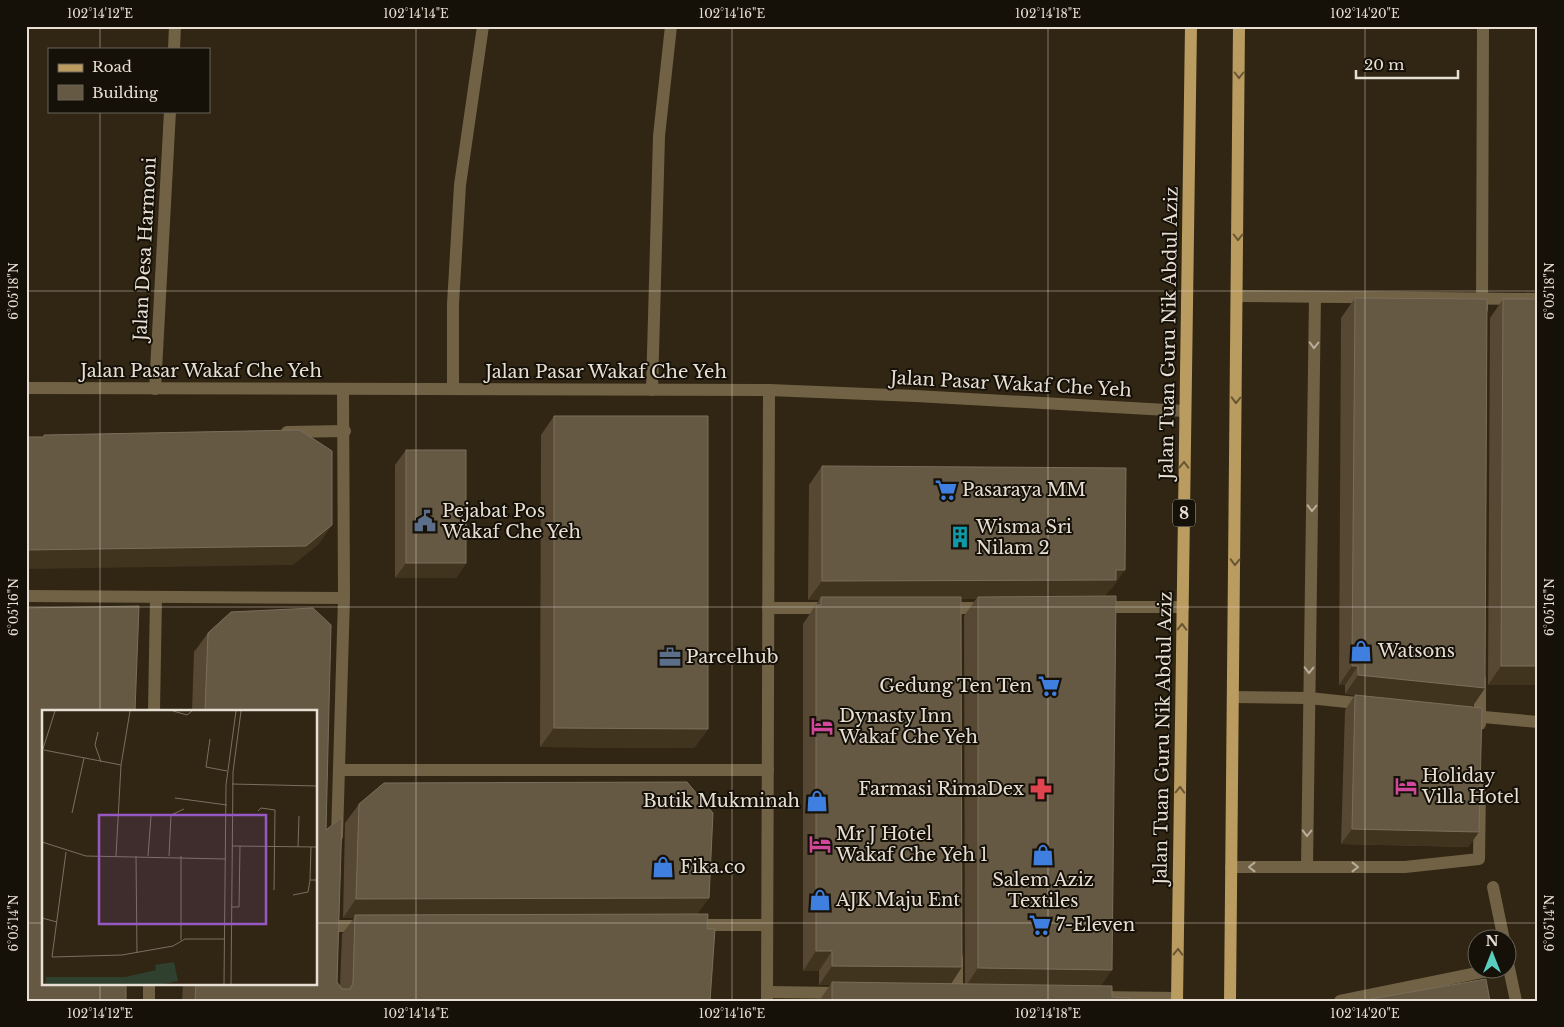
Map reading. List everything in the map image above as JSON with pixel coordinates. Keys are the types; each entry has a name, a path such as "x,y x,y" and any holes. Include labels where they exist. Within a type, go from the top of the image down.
{"main road":[{"name":"Jalan Tuan Guru Nik Abdul Aziz","path":"1177,1000 1191,26"},
{"path":"1230,1001 1239,26"}],"street":[{"path":"174,48 175,26"},
{"path":"453,389 453,304 460,184 483,26"},
{"path":"652,390 659,136 671,26"},
{"path":"1482,318 1483,26"},
{"name":"Jalan Desa Harmoni","path":"155,389 170,112"},
{"path":"1237,296 1538,299"},
{"path":"1307,867 1314,296"},
{"name":"Jalan Pasar Wakaf Che Yeh","path":"26,388 769,390 1185,411"},
{"path":"337,848 344,598 344,389"},
{"path":"769,390 767,996 852,993"},
{"path":"275,433 345,431"},
{"path":"26,596 344,598"},
{"path":"154,710 156,597"},
{"path":"1084,607 1182,607"},
{"path":"768,608 847,608"},
{"path":"936,608 956,613 995,608"},
{"path":"1480,667 1480,736"},
{"path":"1233,697 1309,698 1376,705"},
{"path":"1461,714 1538,722"},
{"path":"339,770 768,770"},
{"path":"1232,867 1405,866 1479,859 1480,774"},
{"path":"1493,887 1502,930"},
{"path":"678,925 767,925"},
{"path":"334,926 374,926"},
{"path":"957,945 957,995"},
{"path":"1340,1001 1466,975"},
{"path":"1511,980 1516,1001"},
{"path":"149,984 149,1001"},
{"path":"1082,997 1177,1000"}],"building":[{"path":"1355,298 1487,299 1485,688 1358,675 1358,666 1352,666"},
{"path":"1503,299 1538,299 1538,666 1501,666"},
{"path":"554,416 708,416 708,729 554,728"},
{"path":"300,430 332,451 332,525 306,546 26,550 26,437 44,437 44,435"},
{"name":"Pejabat Pos Wakaf Che Yeh","path":"406,450 466,450 466,563 406,563"},
{"name":"Wisma Sri Nilam 2","path":"822,466 1126,468 1125,570 1116,570 1116,580 822,581"},
{"path":"1116,596 1112,970 978,968 978,597"},
{"path":"821,597 961,597 962,967 832,966 832,951 816,951 816,605 821,605"},
{"path":"139,606 135,710 42,710 42,984 126,984 126,1001 26,1001 26,608"},
{"path":"313,608 331,625 326,830 342,817 337,982 342,989 350,989 353,983 355,915 708,914 707,929 715,929 710,1001 195,1001 196,984 318,984 318,710 205,710 208,633 231,612"},
{"name":"Holiday Villa Hotel","path":"1355,695 1482,708 1479,832 1352,829"},
{"path":"687,782 713,813 709,898 356,899 359,804 384,783"},
{"path":"1486,980 1490,1001 1370,1001 1370,999"},
{"path":"832,982 1112,986 1112,997 1129,998 1129,1001 832,1001"}],"place":[{"name":"Pasaraya MM","path":"946,490"},
{"name":"Pejabat Pos Wakaf Che Yeh","path":"425,521"},
{"name":"Wisma Sri Nilam 2","path":"960,537"},
{"name":"Watsons","path":"1361,651"},
{"name":"Parcelhub","path":"670,657"},
{"name":"Gedung Ten Ten","path":"1049,686"},
{"name":"Dynasty Inn Wakaf Che Yeh","path":"822,726"},
{"name":"Holiday Villa Hotel","path":"1406,786"},
{"name":"Farmasi RimaDex","path":"1041,789"},
{"name":"Butik Mukminah","path":"817,801"},
{"name":"Mr J Hotel Wakaf Che Yeh 1","path":"820,844"},
{"name":"Salem Aziz Textiles","path":"1043,855"},
{"name":"Fika.co","path":"663,867"},
{"name":"AJK Maju Ent","path":"820,900"},
{"name":"7-Eleven","path":"1040,925"}]}
